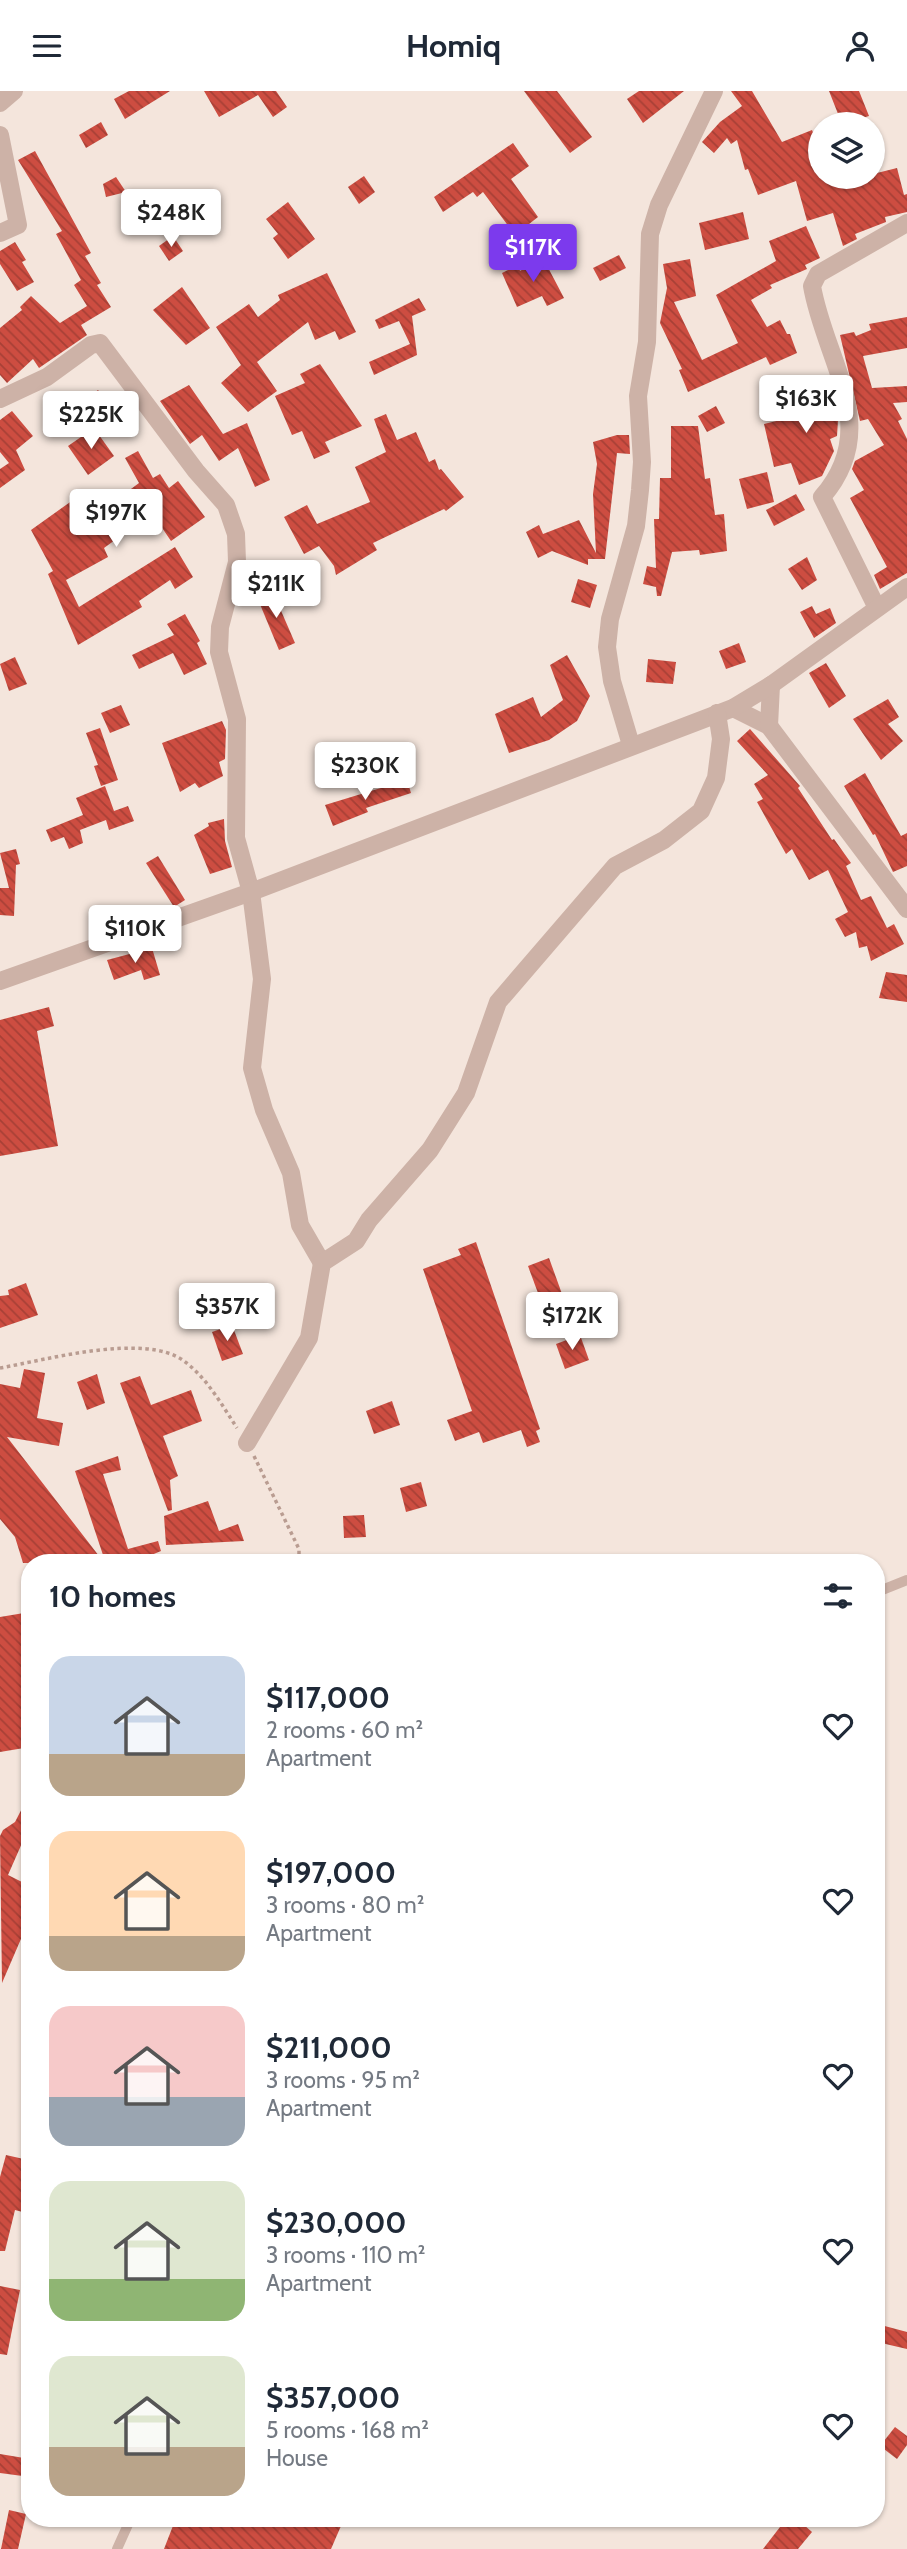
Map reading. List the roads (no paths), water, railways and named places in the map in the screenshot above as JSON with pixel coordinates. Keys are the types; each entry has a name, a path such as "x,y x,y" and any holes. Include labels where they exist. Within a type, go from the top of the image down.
{"street":[{"path":"0,103 14,91"},
{"path":"631,745 612,681 607,647 610,619 629,555 639,502 642,462 638,396 647,342 650,234 659,205 714,91"},
{"path":"0,135 18,225 0,233"},
{"path":"877,608 822,497 836,482 850,447 852,414 812,286 818,274 907,223"},
{"path":"0,400 47,377 85,349 100,343 196,471 226,505 236,534 237,562 220,627 219,652 237,719 236,838 251,892 262,979 252,1068 264,1110 291,1173 300,1225 322,1263 309,1338 247,1443"},
{"path":"0,981 251,892 725,711 771,685 907,587"},
{"path":"769,726 771,685"},
{"path":"725,711 769,726 907,909"},
{"path":"322,1263 356,1241 369,1220 430,1150 466,1093 498,1002 615,866 664,840 701,811 716,778 725,711"}],"lane":[{"path":"885,1589 907,1580"},
{"path":"117,2549 127,2527"}]}
